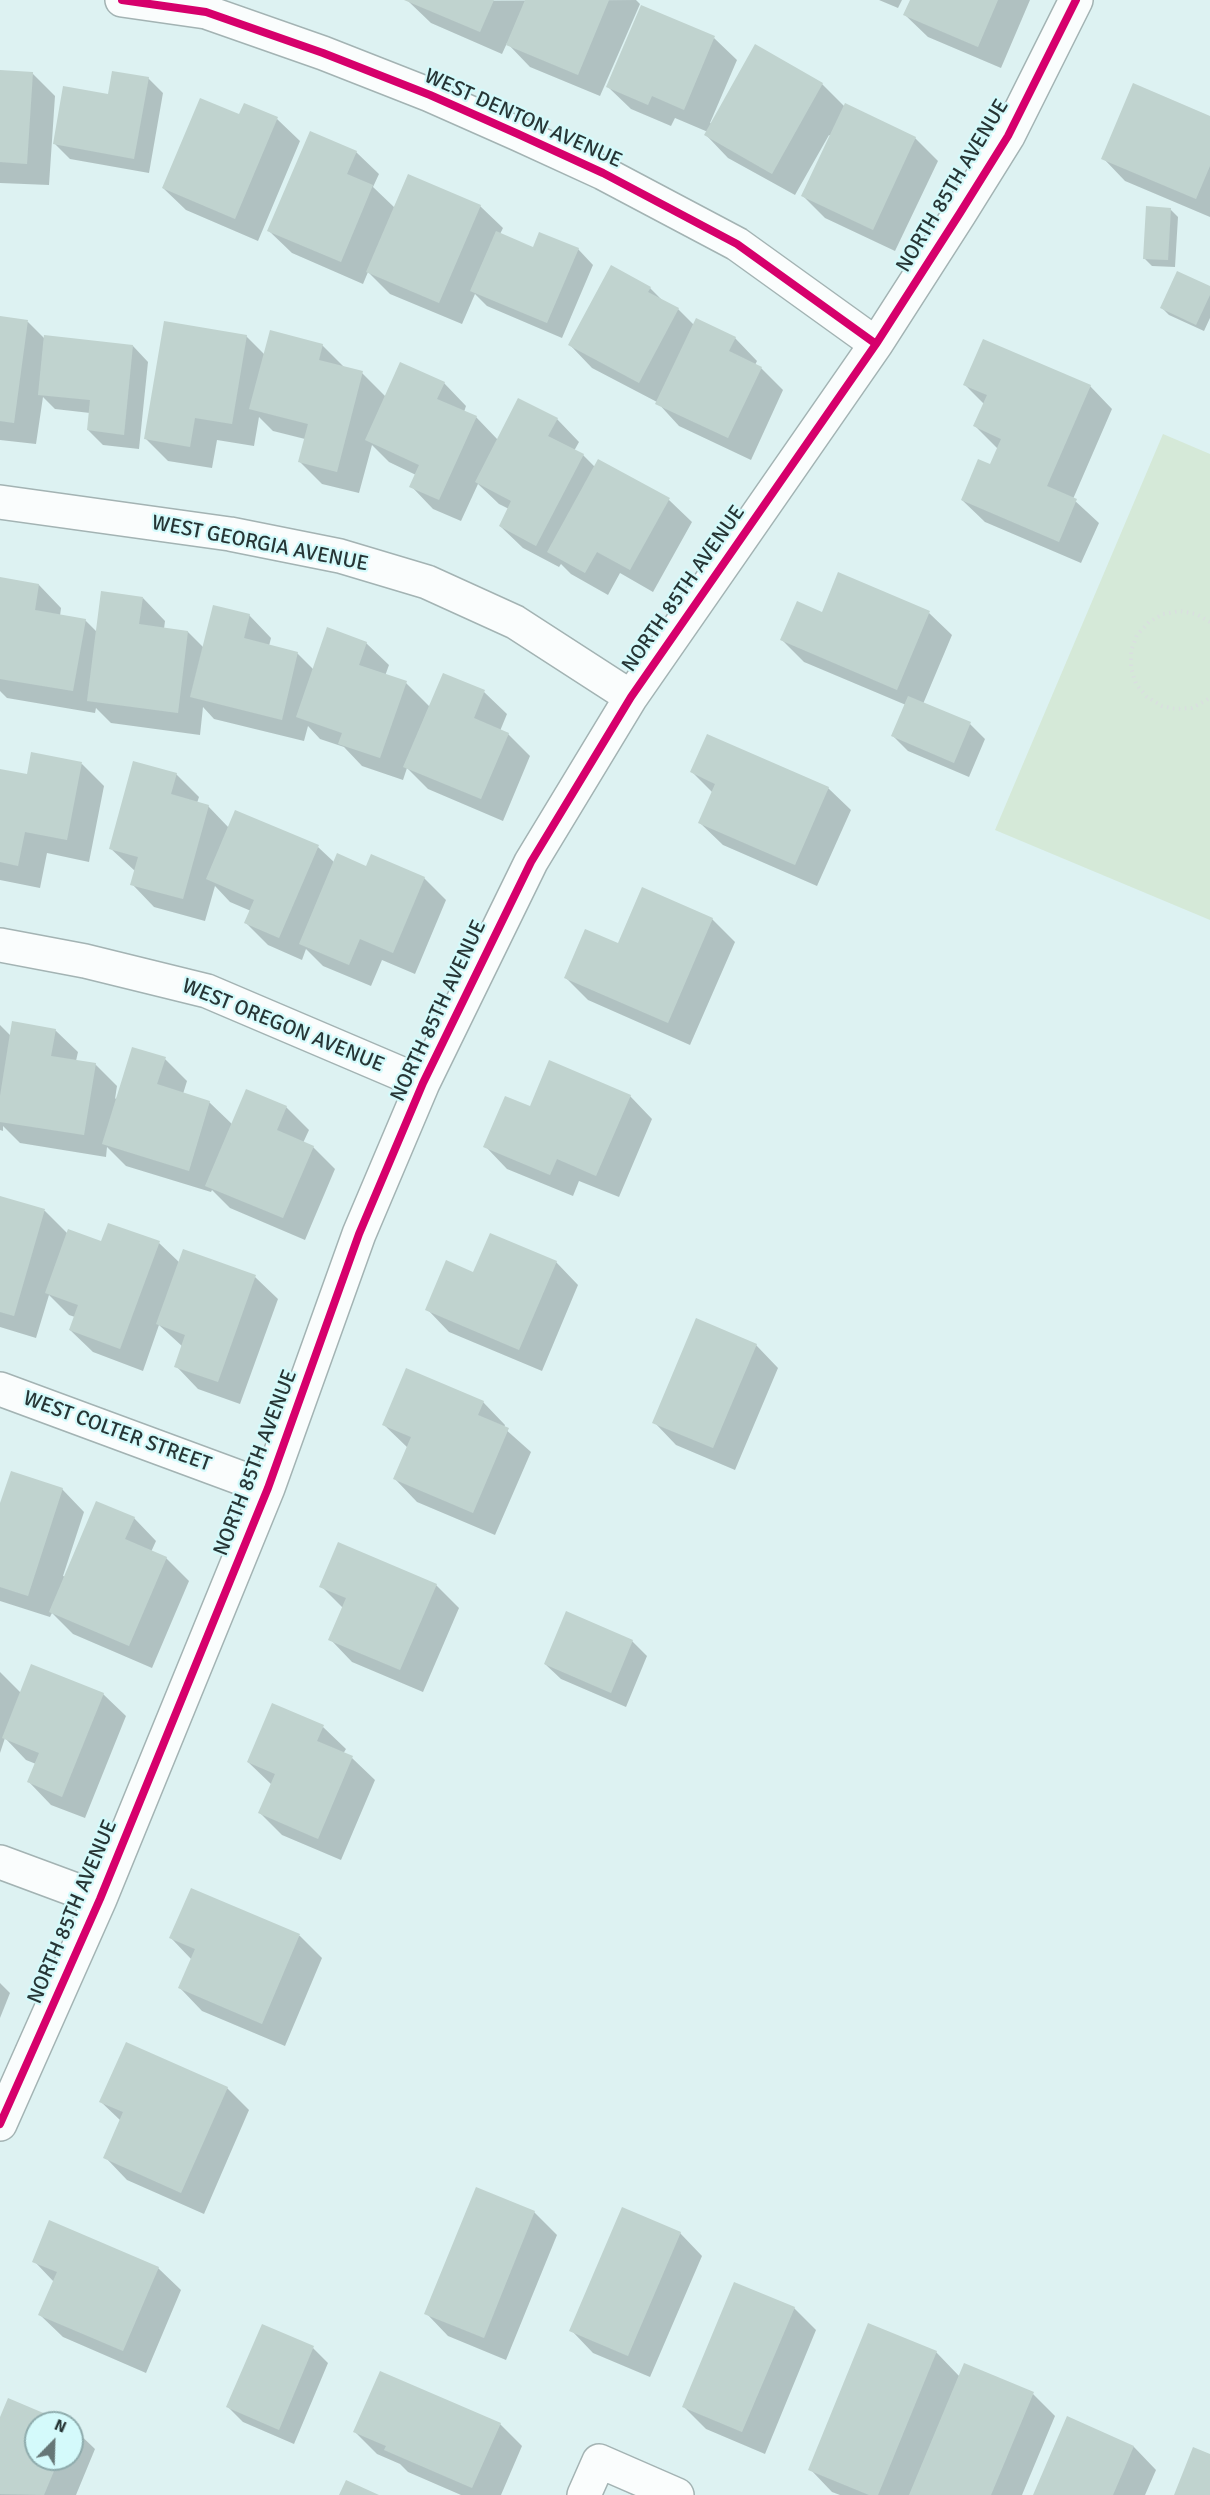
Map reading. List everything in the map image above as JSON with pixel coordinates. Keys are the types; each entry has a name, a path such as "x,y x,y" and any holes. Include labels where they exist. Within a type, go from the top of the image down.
{"street":[{"name":"WEST DENTON AVENUE","path":"122,0 206,12 323,53 430,95 518,134 603,173 737,244 876,344"},
{"name":"NORTH 85TH AVENUE","path":"0,2124 100,1899 268,1488 359,1234 423,1083 531,862 631,697 876,344 1008,136 1076,0"},
{"name":"WEST GEORGIA AVENUE","path":"0,502 230,534 340,556 427,582 515,622 631,697"},
{"name":"WEST OREGON AVENUE","path":"0,945 85,961 207,991 423,1083"},
{"name":"WEST COLTER STREET","path":"0,1389 268,1488"},
{"path":"0,1862 100,1899"},
{"path":"584,2495 598,2462 678,2495"}],"path":[{"path":"1210,622 1196,614 1180,611 1163,614 1149,622 1137,635 1131,651 1131,668 1136,684 1147,697 1162,706 1176,709 1192,708 1210,698"}],"green space":[{"path":"1163,434 1210,454 1210,920 995,830"}],"building":[{"path":"404,0 494,0 480,32"},
{"path":"525,0 609,0 578,75 506,45"},
{"path":"910,0 998,0 978,47 903,15"},
{"path":"641,5 715,36 684,110 652,96 648,105 606,87"},
{"path":"755,44 823,83 772,174 704,135"},
{"path":"0,70 33,72 27,164 0,162"},
{"path":"112,71 149,77 134,159 53,144 63,86 108,94"},
{"path":"1133,83 1210,116 1210,166 1196,199 1101,159"},
{"path":"200,98 239,114 244,103 278,117 235,219 162,188"},
{"path":"845,103 916,137 873,230 801,196"},
{"path":"310,131 357,151 347,174 373,185 341,262 267,231"},
{"path":"408,174 481,205 439,303 366,272"},
{"path":"1146,206 1171,208 1168,260 1143,259"},
{"path":"496,231 533,247 539,232 579,248 547,323 470,291"},
{"path":"611,265 651,287 648,292 679,308 639,383 568,345"},
{"path":"1177,271 1210,286 1210,295 1196,325 1160,308"},
{"path":"0,316 28,320 14,423 0,421"},
{"path":"696,318 736,337 729,351 762,367 728,438 655,404"},
{"path":"164,321 247,335 232,424 195,418 190,447 144,439"},
{"path":"270,330 323,344 319,360 363,371 337,472 298,462 308,424 249,409"},
{"path":"44,335 133,345 124,435 87,430 90,400 38,395"},
{"path":"983,339 1091,385 1047,486 1077,499 1059,542 961,500 978,459 990,464 1001,439 973,426 987,395 963,385"},
{"path":"400,362 445,382 437,399 477,416 439,500 409,487 419,465 365,440"},
{"path":"518,398 558,418 548,436 584,454 536,546 499,526 511,501 475,482"},
{"path":"598,459 670,498 630,570 597,552 585,573 547,552"},
{"path":"838,572 930,611 897,690 780,640 797,601 822,612"},
{"path":"0,577 39,584 35,610 86,619 73,691 0,679"},
{"path":"101,591 143,597 139,624 188,631 178,713 87,701"},
{"path":"213,605 250,614 244,638 298,652 282,720 190,697"},
{"path":"327,627 367,642 359,665 407,681 380,758 338,744 342,733 296,717"},
{"path":"443,673 485,690 474,718 509,733 481,799 403,767"},
{"path":"908,696 971,722 954,763 891,736"},
{"path":"707,734 829,787 795,865 698,823 715,784 690,772"},
{"path":"31,752 82,762 67,840 25,832 18,866 0,862 0,769 27,774"},
{"path":"133,761 177,773 171,794 209,805 183,899 130,885 138,857 109,849"},
{"path":"235,810 319,845 279,938 244,923 254,900 206,879"},
{"path":"337,853 366,866 371,854 425,877 393,953 360,939 349,965 299,944"},
{"path":"642,887 713,918 668,1023 564,978 585,929 618,943"},
{"path":"12,1021 56,1029 51,1056 96,1063 84,1135 0,1122 0,1096"},
{"path":"132,1047 166,1057 157,1084 210,1101 189,1171 102,1144"},
{"path":"549,1060 631,1095 596,1176 557,1159 550,1175 483,1147 505,1096 530,1106"},
{"path":"246,1089 287,1106 277,1130 314,1146 283,1218 205,1186"},
{"path":"0,1196 45,1209 14,1316 0,1312"},
{"path":"108,1223 160,1241 120,1349 69,1330 78,1305 45,1293 68,1229 101,1241"},
{"path":"490,1233 557,1261 519,1350 425,1310 446,1260 473,1272"},
{"path":"183,1249 256,1275 218,1382 174,1367 185,1335 156,1324"},
{"path":"696,1318 757,1344 713,1448 652,1423"},
{"path":"406,1368 484,1401 478,1415 509,1428 473,1513 393,1479 411,1437 382,1425"},
{"path":"11,1471 63,1488 28,1596 0,1587 0,1503"},
{"path":"96,1501 135,1517 125,1539 167,1557 129,1646 49,1612"},
{"path":"338,1542 437,1584 400,1670 328,1640 346,1598 319,1587"},
{"path":"566,1611 633,1640 611,1693 544,1664"},
{"path":"31,1664 104,1693 62,1797 27,1782 39,1753 2,1738"},
{"path":"272,1703 324,1725 317,1741 353,1756 318,1839 258,1813 275,1774 247,1762"},
{"path":"191,1888 300,1934 262,2024 178,1988 195,1949 169,1938"},
{"path":"126,2042 228,2087 181,2193 103,2158 123,2112 99,2102"},
{"path":"476,2187 535,2211 484,2338 424,2314"},
{"path":"622,2207 681,2232 628,2356 569,2331"},
{"path":"49,2220 159,2267 123,2351 38,2315 57,2272 32,2262"},
{"path":"734,2282 795,2307 742,2432 682,2407"},
{"path":"868,2323 937,2351 878,2495 869,2495 808,2470"},
{"path":"262,2324 314,2346 279,2430 226,2407"},
{"path":"964,2363 1034,2392 991,2495 909,2495"},
{"path":"380,2371 501,2423 472,2488 384,2450 386,2446 353,2432"},
{"path":"8,2398 39,2411 24,2411 24,2471 54,2471 44,2495 0,2494 0,2417"},
{"path":"1067,2416 1134,2446 1113,2495 1033,2495"},
{"path":"1193,2447 1210,2454 1210,2495 1174,2495"},
{"path":"346,2480 379,2495 339,2495"}],"cycle path":[{"path":"122,0 206,12 323,53 430,95 518,134 603,173 737,244 876,344"},
{"path":"0,2124 100,1899 268,1488 359,1234 423,1083 531,862 631,697 876,344 960,213 1008,136 1076,0"}]}
